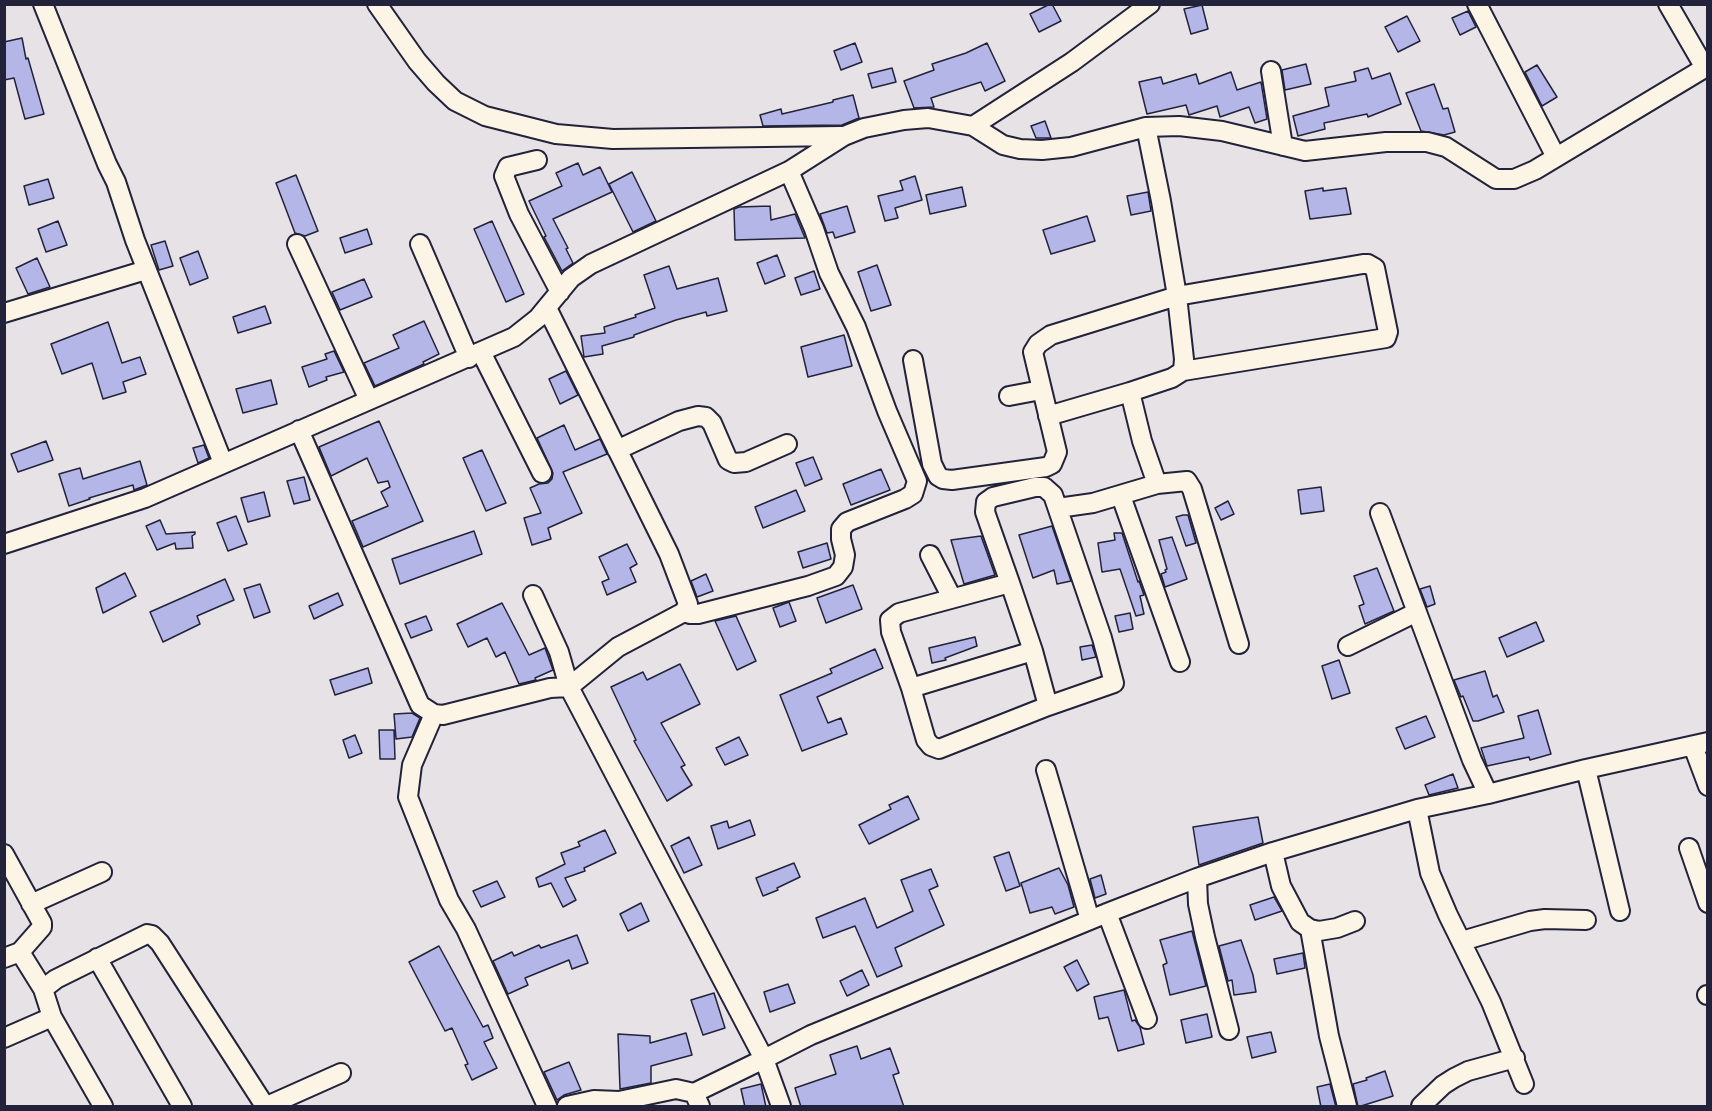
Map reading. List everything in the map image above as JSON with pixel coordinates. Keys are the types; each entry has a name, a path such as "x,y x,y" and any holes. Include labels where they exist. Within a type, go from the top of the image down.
{"street":[{"path":"43,4 116,182 146,270 223,464"},
{"path":"973,126 1072,62 1150,4"},
{"path":"1477,4 1556,157"},
{"path":"4,544 145,498 514,337 538,318 571,278 591,264 789,171 844,136 864,128 928,118 973,126 1003,145 1020,150 1071,147 1146,127 1179,126 1204,128 1305,151 1386,142 1427,142 1446,147 1496,179 1514,178 1535,170 1706,67 1668,4"},
{"path":"381,7 417,61 436,83 455,101 485,116 556,134 613,139 844,136"},
{"path":"1271,71 1283,146"},
{"path":"1146,127 1177,296 1184,359 1183,371"},
{"path":"537,160 508,167 504,176 519,214 560,292"},
{"path":"684,612 690,615 699,614 808,586 836,576 843,567 845,555 841,529 847,522 913,494 917,481 886,411 856,327 829,273 814,229 789,171"},
{"path":"297,244 369,400"},
{"path":"420,244 475,355 542,473"},
{"path":"913,360 932,464 943,479 952,480 1046,467 1052,464 1057,452 1041,390 1033,352 1038,344 1051,335 1177,296 1368,264 1375,268 1388,332 1388,337 1384,339 1183,371 1172,378 1130,392 1048,416"},
{"path":"4,313 146,270"},
{"path":"299,430 420,705 434,714 443,715 550,688 569,687 618,647 684,612 688,604 669,554 547,308"},
{"path":"1009,396 1041,390"},
{"path":"1130,392 1142,441 1157,484"},
{"path":"617,450 669,425 698,416 706,417 712,423 728,460 734,463 746,462 787,444"},
{"path":"1058,508 1122,496 1157,484 1184,481 1190,483 1239,644"},
{"path":"1010,583 899,613 890,620 891,632 926,740 931,747 939,749 1114,683 1102,638 1058,508 1053,495 1044,487 993,497 986,502 985,512 1010,583 1033,651 1048,706"},
{"path":"1122,496 1180,662"},
{"path":"1380,513 1472,760 1488,794"},
{"path":"930,555 952,598"},
{"path":"533,595 559,652 569,687 764,1059 781,1107"},
{"path":"1348,646 1417,612"},
{"path":"911,688 1033,651"},
{"path":"434,714 412,765 408,797 449,900 466,929 547,1107"},
{"path":"567,1107 594,1100 619,1101 676,1089 697,1100 764,1059 811,1035 1098,916 1273,852 1418,809 1700,744 1707,786"},
{"path":"1586,769 1620,911"},
{"path":"1046,770 1098,916 1148,1019"},
{"path":"1418,809 1430,873 1491,1002 1524,1084"},
{"path":"1689,848 1707,903"},
{"path":"1273,852 1281,886 1300,922 1310,929 1319,931 1337,928 1355,921"},
{"path":"4,854 42,927 12,955 43,989 52,1017 103,1107"},
{"path":"31,904 102,872"},
{"path":"1197,878 1198,904 1229,1030"},
{"path":"1462,941 1530,921 1586,920"},
{"path":"1310,929 1329,1036 1347,1107"},
{"path":"43,989 56,979 140,935 147,934 156,938 266,1107 341,1073"},
{"path":"97,958 182,1107"},
{"path":"4,1038 52,1017"},
{"path":"1421,1107 1443,1085 1454,1078 1468,1071 1515,1058"}],"building":[{"path":"1050,4 1061,21 1039,32 1030,14"},
{"path":"1202,5 1208,29 1191,34 1184,9"},
{"path":"1468,11 1476,27 1460,35 1452,18"},
{"path":"1407,16 1420,41 1398,52 1385,27"},
{"path":"22,38 26,59 28,58 44,114 25,119 14,78 4,80 4,42"},
{"path":"855,43 862,62 841,70 834,51"},
{"path":"987,43 1005,81 985,91 981,82 931,98 934,107 914,108 904,81 934,70 932,64 966,53"},
{"path":"1306,64 1311,84 1285,90 1282,70"},
{"path":"1537,65 1557,97 1542,106 1525,72"},
{"path":"892,68 896,82 872,88 868,74"},
{"path":"1368,68 1372,79 1390,73 1401,104 1368,117 1367,114 1324,123 1325,129 1298,136 1293,116 1329,106 1325,88 1356,81 1354,72"},
{"path":"1231,72 1237,90 1261,82 1267,119 1255,123 1249,107 1220,117 1217,106 1189,115 1186,105 1147,114 1139,82 1161,77 1163,84 1196,74 1199,84"},
{"path":"1434,84 1443,109 1448,108 1455,132 1444,135 1421,131 1406,93"},
{"path":"853,95 859,118 842,125 763,126 760,115 781,109 782,114"},
{"path":"1045,121 1051,138 1036,138 1031,126"},
{"path":"578,163 583,175 600,167 612,192 553,219 573,263 562,271 529,201 562,186 556,173"},
{"path":"632,172 656,221 633,232 609,184"},
{"path":"296,175 318,231 305,236 295,233 276,183"},
{"path":"915,176 922,200 895,208 898,218 885,221 878,196 903,190 900,181"},
{"path":"48,179 54,198 29,205 24,186"},
{"path":"962,187 966,206 930,214 926,195"},
{"path":"1323,188 1323,191 1346,188 1351,214 1310,219 1305,191"},
{"path":"1148,192 1151,211 1131,215 1127,196"},
{"path":"770,206 771,220 795,214 805,238 735,240 734,209"},
{"path":"847,206 855,232 835,238 833,232 827,233 820,214"},
{"path":"1087,216 1095,241 1051,254 1043,230"},
{"path":"58,221 67,245 46,252 38,229"},
{"path":"492,221 524,294 506,302 474,229"},
{"path":"367,229 372,244 345,253 340,238"},
{"path":"165,241 173,266 159,270 151,245"},
{"path":"198,251 208,278 190,285 180,258"},
{"path":"777,255 785,276 765,284 757,263"},
{"path":"37,258 50,287 28,294 16,268"},
{"path":"877,265 891,305 871,311 858,272"},
{"path":"669,266 677,289 718,278 727,311 707,316 706,312 676,320 634,335 634,337 602,346 603,354 584,357 581,336 605,333 604,327 636,317 635,315 655,308 644,275"},
{"path":"814,271 820,289 801,295 795,278"},
{"path":"364,279 372,297 340,310 332,292"},
{"path":"265,306 271,323 238,333 233,317"},
{"path":"424,321 439,354 423,362 424,364 375,386 364,363 399,348 393,335"},
{"path":"108,322 122,363 140,357 146,374 123,382 126,392 103,399 92,363 62,374 51,344"},
{"path":"844,335 852,366 808,377 801,347"},
{"path":"334,351 344,372 326,377 327,380 309,387 302,367 327,359 325,354"},
{"path":"566,371 578,395 560,404 549,379"},
{"path":"271,380 277,404 243,413 236,389"},
{"path":"379,421 423,521 363,547 352,521 388,506 381,492 390,487 388,481 378,483 367,458 331,476 319,447"},
{"path":"564,425 575,450 600,439 607,454 563,472 582,513 548,528 551,539 532,545 524,518 541,513 530,488 548,483 553,473 537,438"},
{"path":"46,441 53,460 18,472 11,454"},
{"path":"204,445 209,458 198,463 193,448"},
{"path":"482,450 506,503 486,511 463,458"},
{"path":"813,457 822,479 805,486 796,463"},
{"path":"140,461 147,485 134,490 133,485 69,506 59,474 80,468 83,479"},
{"path":"881,469 890,490 851,505 843,484"},
{"path":"304,477 310,500 294,504 287,481"},
{"path":"1321,487 1324,511 1301,514 1298,490"},
{"path":"796,490 805,511 763,528 755,507"},
{"path":"264,492 270,516 248,522 241,498"},
{"path":"1228,501 1234,514 1221,520 1215,508"},
{"path":"1188,515 1196,543 1186,546 1176,517"},
{"path":"236,516 247,544 228,551 217,523"},
{"path":"160,520 166,534 195,532 192,536 193,548 176,549 175,543 157,550 146,526"},
{"path":"1052,526 1071,581 1057,584 1054,570 1033,578 1019,535"},
{"path":"474,531 482,554 400,584 392,559"},
{"path":"1114,533 1122,533 1144,595 1140,596 1144,614 1136,616 1120,569 1102,572 1098,543 1115,540"},
{"path":"981,536 995,575 964,584 951,540"},
{"path":"1172,537 1187,579 1165,587 1161,574 1167,569 1159,540"},
{"path":"827,543 831,559 803,568 798,552"},
{"path":"627,544 637,564 630,568 636,582 607,595 602,582 609,579 599,557"},
{"path":"1377,568 1394,611 1365,624 1359,606 1364,604 1354,576"},
{"path":"125,573 136,596 103,613 96,588"},
{"path":"706,574 713,591 697,597 691,581"},
{"path":"225,579 234,600 197,616 200,624 163,642 150,612"},
{"path":"260,584 270,612 254,618 244,589"},
{"path":"853,585 862,609 826,623 817,598"},
{"path":"1430,586 1435,604 1427,607 1420,589"},
{"path":"338,593 343,605 314,619 309,606"},
{"path":"789,602 796,621 780,627 773,608"},
{"path":"502,603 529,655 545,648 553,670 535,678 536,680 519,684 505,652 496,657 487,638 468,647 457,624"},
{"path":"1130,613 1133,629 1119,632 1115,616"},
{"path":"426,616 432,630 411,638 405,624"},
{"path":"736,616 756,661 737,670 715,621"},
{"path":"1536,622 1544,641 1507,657 1499,638"},
{"path":"975,637 977,646 945,658 946,660 932,663 929,648"},
{"path":"1092,645 1096,657 1082,660 1080,647"},
{"path":"875,649 883,668 817,697 828,723 841,718 847,734 802,751 780,695 832,673 830,669"},
{"path":"1339,660 1350,693 1332,699 1322,666"},
{"path":"680,664 700,704 661,723 685,765 681,767 692,785 667,801 634,741 636,740 611,687 643,672 647,680"},
{"path":"368,668 372,683 335,695 330,680"},
{"path":"1485,671 1493,697 1497,695 1504,712 1473,721 1454,680"},
{"path":"1538,710 1551,754 1530,760 1529,757 1487,766 1481,748 1524,738 1518,716"},
{"path":"412,713 420,718 412,737 396,739 394,714"},
{"path":"1426,716 1435,737 1405,749 1396,728"},
{"path":"379,730 394,730 395,759 380,759"},
{"path":"355,735 362,753 349,758 343,740"},
{"path":"739,737 748,755 725,765 716,748"},
{"path":"1453,774 1458,788 1429,795 1425,785"},
{"path":"908,796 919,819 869,844 859,825 891,809 889,805"},
{"path":"1258,817 1263,843 1199,865 1193,827"},
{"path":"750,820 755,835 718,849 711,826 727,821 729,828"},
{"path":"605,830 616,853 584,868 585,871 565,878 576,900 563,907 551,883 539,887 536,878 565,864 561,853 580,846 578,842"},
{"path":"689,837 702,865 684,873 671,846"},
{"path":"1009,852 1020,886 1006,891 994,857"},
{"path":"794,863 800,877 763,896 756,878"},
{"path":"1059,868 1068,885 1074,907 1055,914 1052,907 1030,913 1021,883"},
{"path":"931,869 938,886 929,890 944,925 895,948 902,966 877,977 855,926 823,938 816,918 865,898 877,928 913,911 901,880"},
{"path":"1101,875 1106,894 1095,898 1090,879"},
{"path":"497,881 505,897 481,907 473,891"},
{"path":"1274,897 1282,911 1255,920 1250,905"},
{"path":"641,903 649,921 628,931 620,914"},
{"path":"1192,931 1206,986 1170,995 1163,965 1167,963 1160,940"},
{"path":"577,935 588,963 572,969 569,960 525,978 528,985 508,994 493,961 512,952 514,956 539,945 541,948"},
{"path":"1241,940 1253,975 1256,992 1234,995 1232,980 1228,981 1219,946"},
{"path":"439,946 483,1027 488,1025 493,1038 484,1042 497,1068 472,1080 465,1065 468,1064 452,1028 445,1031 409,962"},
{"path":"1303,953 1305,968 1277,974 1274,959"},
{"path":"1077,960 1089,984 1077,991 1064,967"},
{"path":"862,970 869,985 847,996 840,981"},
{"path":"788,984 795,1003 770,1012 764,992"},
{"path":"1124,990 1132,1021 1135,1020 1140,1027 1144,1044 1118,1051 1108,1017 1099,1019 1094,997"},
{"path":"714,993 725,1028 703,1035 691,1000"},
{"path":"1207,1014 1212,1037 1186,1043 1181,1020"},
{"path":"1271,1032 1276,1052 1252,1058 1247,1037"},
{"path":"686,1033 692,1055 651,1066 651,1083 620,1089 618,1034 650,1036 650,1043"},
{"path":"857,1046 861,1059 890,1048 899,1073 893,1075 904,1107 801,1107 795,1088 836,1074 830,1055"},
{"path":"569,1062 581,1090 564,1095 557,1100 544,1072"},
{"path":"1385,1071 1393,1096 1358,1107 1353,1084"},
{"path":"761,1084 766,1107 745,1107 741,1089"},
{"path":"1330,1084 1336,1107 1321,1107 1317,1087"}]}
